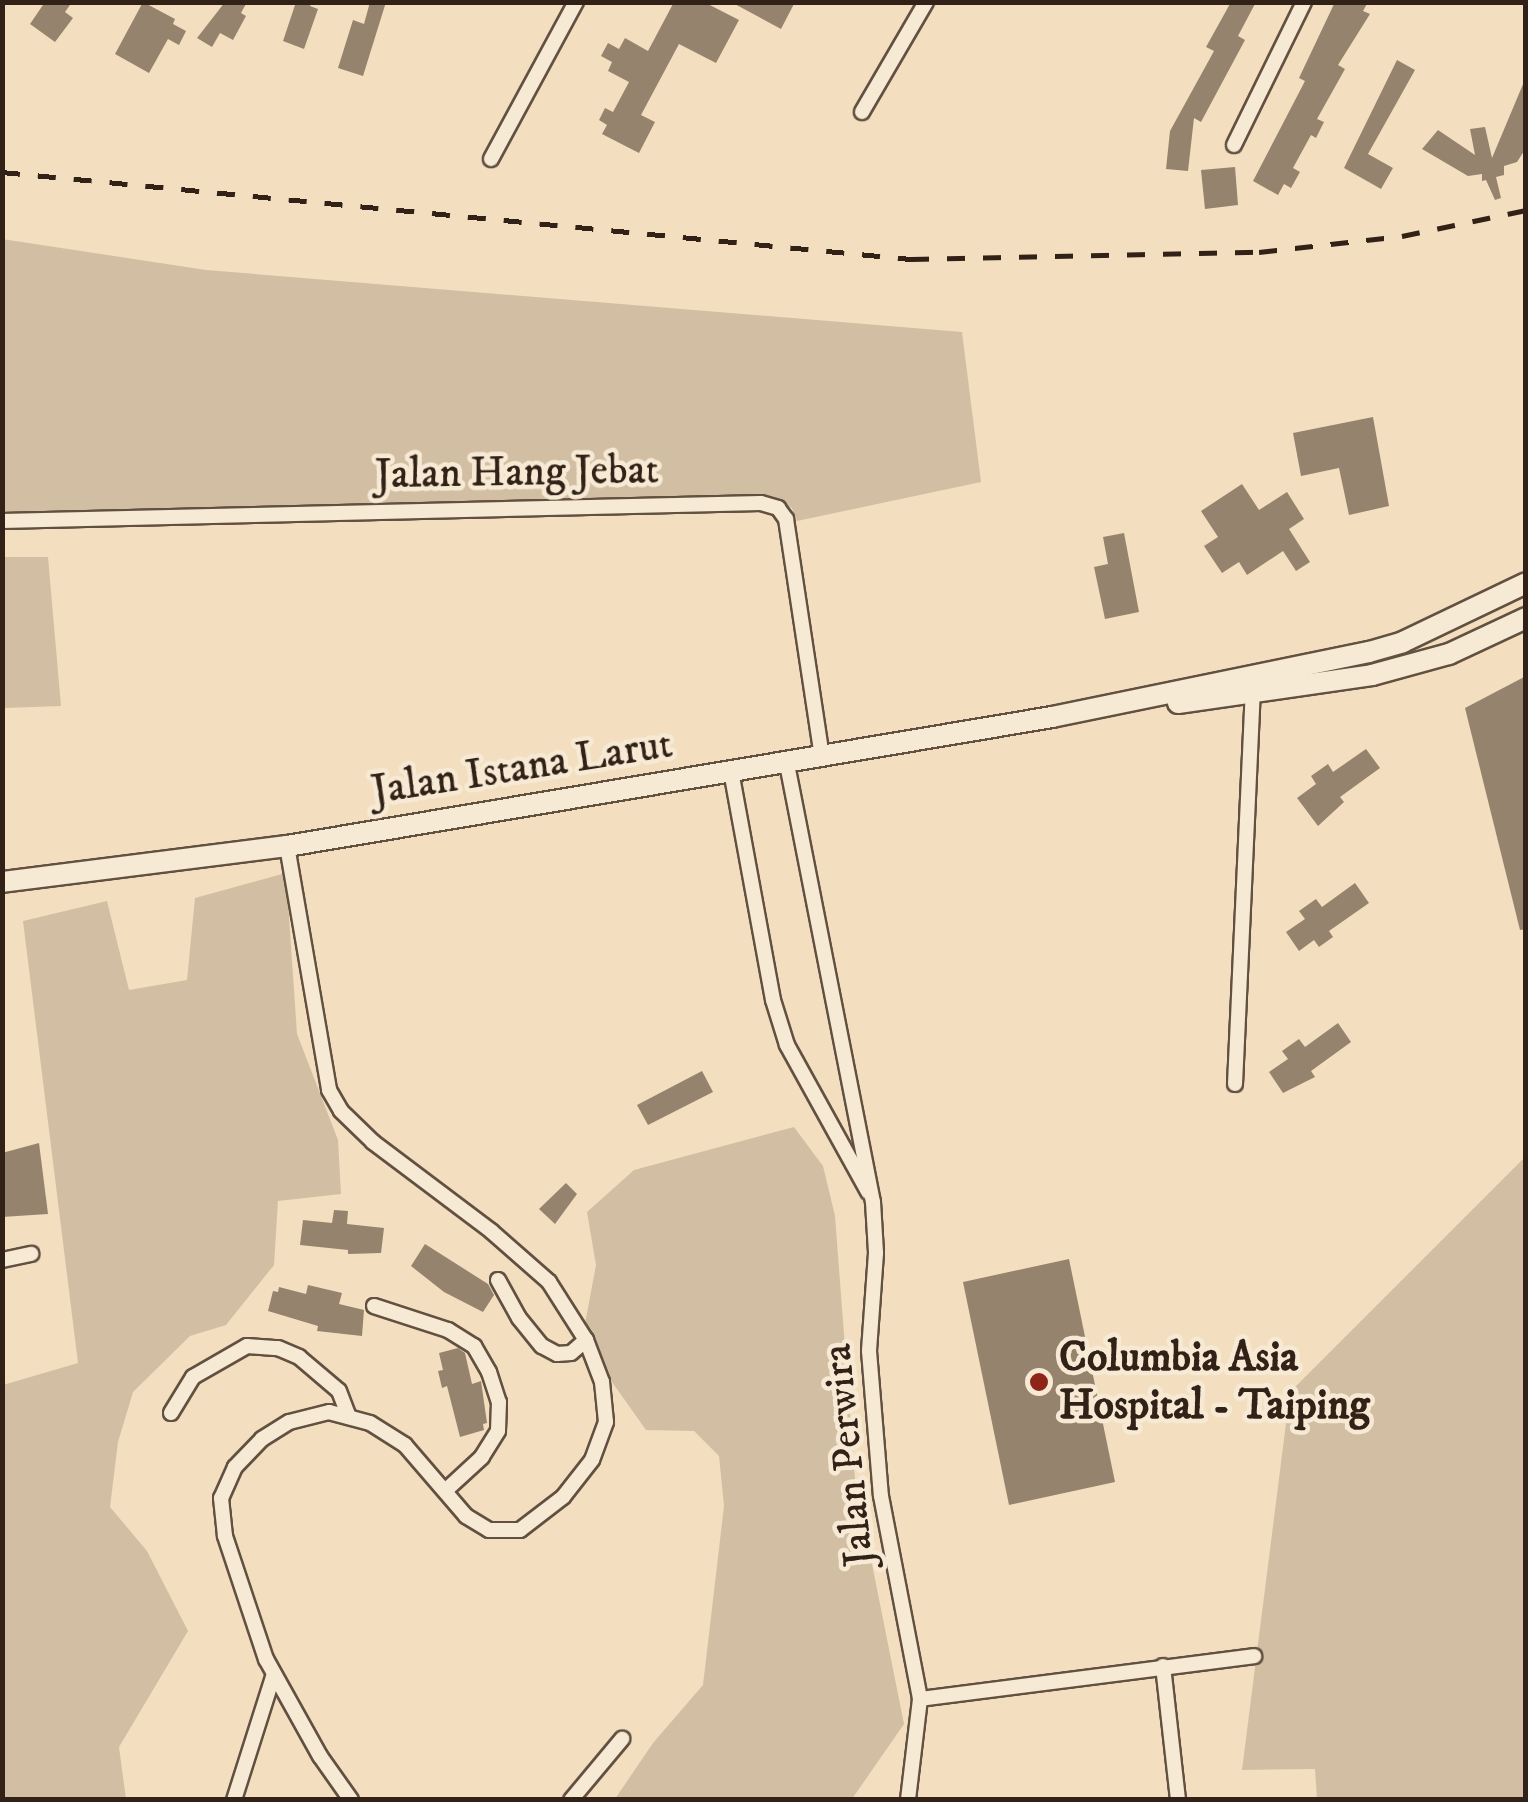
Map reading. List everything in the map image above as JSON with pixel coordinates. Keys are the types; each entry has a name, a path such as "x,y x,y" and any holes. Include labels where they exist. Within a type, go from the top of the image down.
{"main road":[{"name":"Jalan Istana Larut","path":"1454,614 1486,589 1526,568"},
{"name":"Jalan Istana Larut","path":"2,882 288,846 1052,718 1369,652 1403,642 1454,614 1526,583"},
{"name":"Jalan Istana Larut","path":"1052,718 1253,694 1410,666 1449,654 1526,618"}],"street":[{"path":"491,160 576,2"},
{"path":"862,112 926,2"},
{"path":"1234,146 1304,2"},
{"name":"Jalan Hang Jebat","path":"2,521 761,503 778,508 786,519 822,756"},
{"path":"1235,1084 1253,694"},
{"name":"Jalan Perwira","path":"787,764 873,1202 876,1253 869,1350 880,1496 920,1699 908,1800"},
{"name":"Jalan Perwira","path":"732,772 773,1000 787,1045 873,1202"},
{"path":"288,846 329,1090 373,1142 490,1230 549,1282 586,1340 602,1382 606,1422 592,1460 563,1497 520,1530 489,1530 466,1516 405,1445 370,1423 329,1412 289,1422 262,1440 234,1468 220,1498 225,1536 274,1674 320,1756 351,1800"},
{"path":"2,1260 31,1254"},
{"path":"498,1280 519,1318 542,1346 557,1354 571,1353 586,1340"},
{"path":"374,1306 448,1330 474,1346 489,1372 499,1402 498,1431 482,1458 445,1491"},
{"path":"171,1413 193,1377 247,1346 278,1348 299,1357 338,1391 349,1417"},
{"path":"920,1699 1254,1656"},
{"path":"1163,1666 1178,1800"},
{"path":"234,1800 274,1674"},
{"path":"572,1800 622,1740"}],"shaded area":[{"path":"2,239 206,270 962,332 981,482 797,521 792,508 770,497 3,517"},
{"path":"2,557 48,557 61,706 3,708"},
{"path":"286,873 297,1034 338,1140 341,1194 278,1201 274,1265 226,1325 190,1336 133,1392 118,1442 110,1507 147,1551 188,1631 119,1747 126,1799 3,1800 3,1385 78,1363 23,921 107,901 129,990 187,980 195,898"},
{"path":"794,1127 823,1166 835,1216 855,1479 904,1724 852,1799 615,1799 653,1743 703,1685 724,1506 719,1456 694,1431 646,1430 612,1382 585,1324 596,1265 587,1212 634,1170"},
{"path":"1525,1157 1525,1799 1317,1799 1315,1769 1242,1770 1290,1392"}],"building":[{"path":"45,2 72,2 65,12 73,18 55,42 30,24"},
{"path":"143,2 175,19 173,24 186,31 179,45 168,39 149,73 115,54"},
{"path":"225,2 247,2 241,13 246,16 233,40 220,33 212,47 197,38"},
{"path":"296,2 312,2 310,6 318,9 304,49 283,41"},
{"path":"370,2 386,2 363,76 338,68 353,20 364,24"},
{"path":"674,2 704,2 739,20 716,63 679,44 641,115 655,122 639,153 602,134 607,125 599,120 605,108 613,112 629,82 608,71 612,62 601,56 608,43 619,49 625,38 648,51"},
{"path":"731,2 795,2 781,29"},
{"path":"1231,2 1256,2 1238,36 1245,40 1201,122 1194,118 1188,171 1166,169 1170,131 1214,51 1206,47"},
{"path":"1335,2 1368,2 1363,11 1370,14 1338,65 1345,69 1317,119 1324,122 1316,138 1311,135 1293,168 1300,172 1291,188 1284,184 1278,195 1253,181 1305,81 1299,78"},
{"path":"1397,60 1415,70 1368,154 1393,168 1381,189 1344,168"},
{"path":"1526,77 1526,148 1517,162 1504,166 1504,175 1496,177 1501,198 1495,200 1486,180 1482,181 1482,174 1468,176 1422,149 1438,130 1475,155 1470,129 1485,127 1492,158"},
{"path":"1235,167 1238,205 1205,209 1201,170"},
{"path":"1373,417 1389,506 1349,515 1339,468 1301,476 1293,433"},
{"path":"1242,484 1259,510 1287,492 1304,519 1289,529 1310,562 1296,571 1283,551 1247,575 1239,562 1222,573 1204,546 1218,537 1201,511"},
{"path":"1124,533 1139,612 1105,619 1094,567 1108,564 1103,537"},
{"path":"1526,676 1526,929 1520,930 1465,708"},
{"path":"1366,749 1380,768 1340,797 1344,802 1318,826 1297,798 1316,784 1311,776 1328,764 1333,772"},
{"path":"1355,883 1369,903 1329,931 1333,937 1319,947 1314,940 1299,951 1286,932 1305,919 1299,911 1316,899 1322,907"},
{"path":"1338,1023 1351,1042 1311,1071 1315,1077 1283,1093 1269,1072 1288,1059 1282,1051 1299,1039 1305,1047"},
{"path":"702,1071 713,1092 648,1125 637,1105"},
{"path":"39,1143 48,1214 2,1217 2,1153"},
{"path":"566,1183 577,1194 555,1224 539,1209"},
{"path":"334,1210 348,1211 347,1224 384,1228 381,1253 348,1254 348,1250 300,1245 303,1220 332,1223"},
{"path":"425,1244 488,1284 494,1295 483,1312 444,1292 411,1266"},
{"name":"Columbia Asia Hospital - Taiping","path":"1069,1259 1115,1482 1009,1505 963,1282"},
{"path":"308,1285 342,1293 339,1304 364,1310 362,1336 317,1331 318,1326 268,1311 273,1291 278,1292 279,1287 306,1294"},
{"path":"458,1348 465,1353 472,1384 481,1381 487,1423 483,1424 484,1430 460,1437 447,1386 442,1388 438,1371 443,1370 439,1353"}],"railway":[{"path":"2,172 911,259 1259,252 1402,236 1526,210"}],"place":[{"name":"Columbia Asia Hospital - Taiping","path":"1039,1382"}]}
